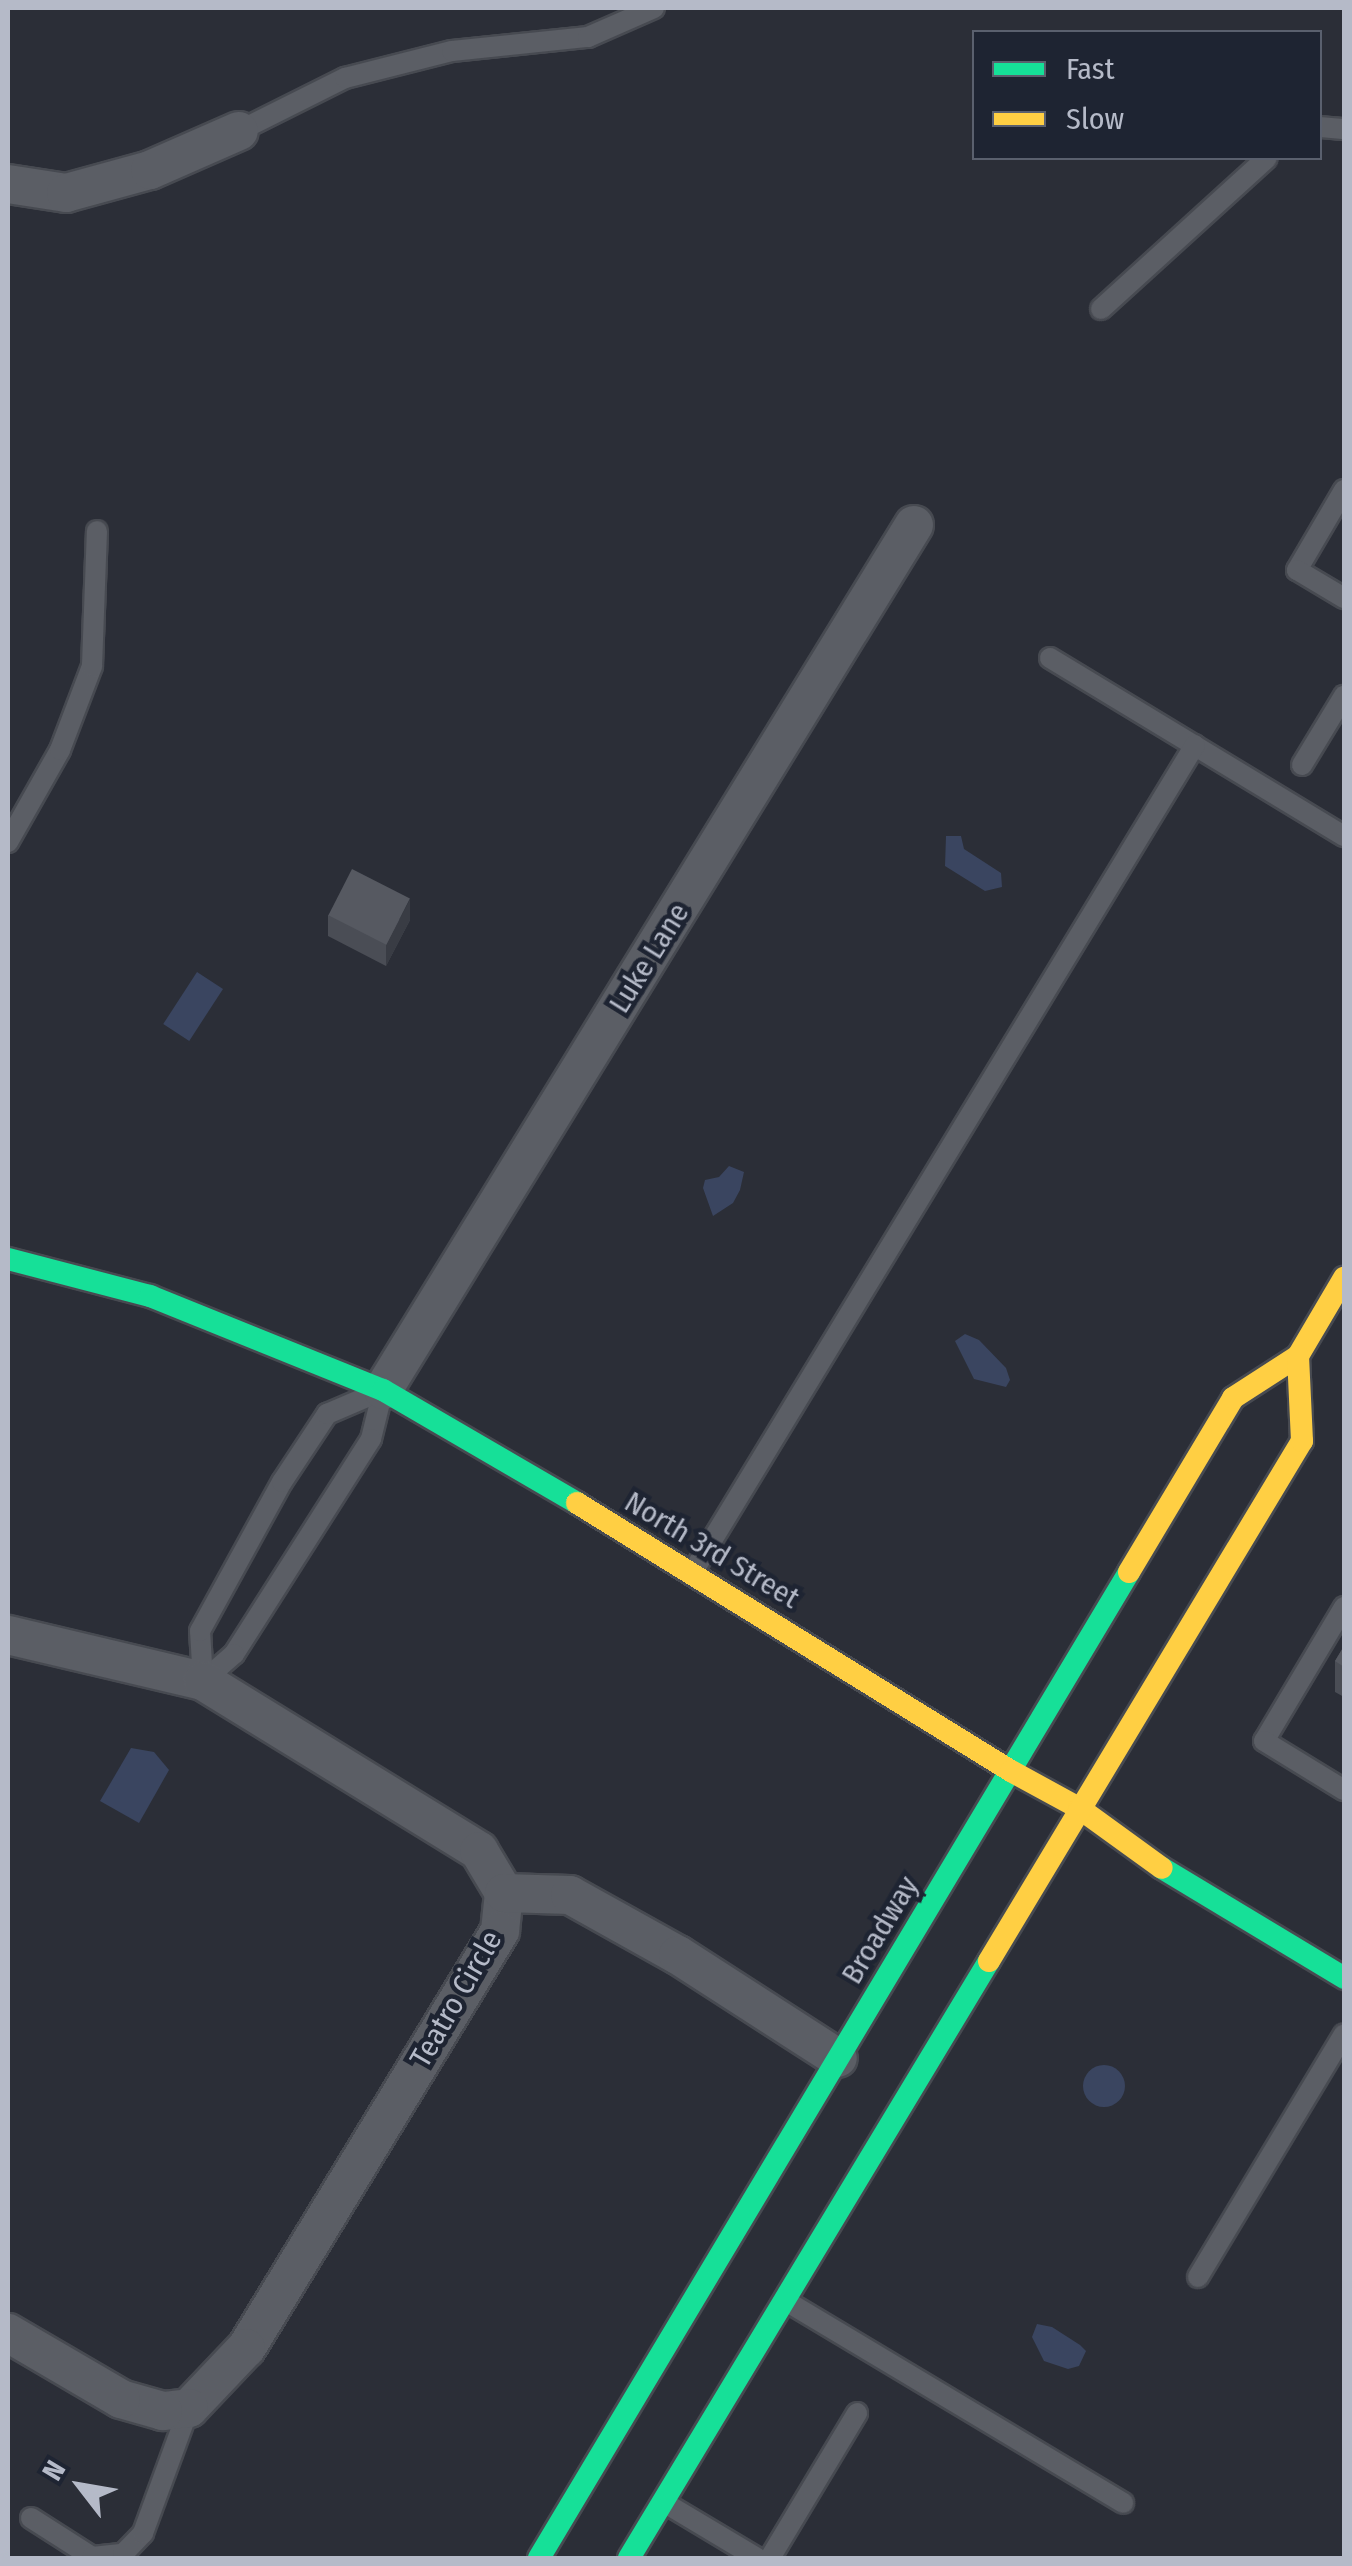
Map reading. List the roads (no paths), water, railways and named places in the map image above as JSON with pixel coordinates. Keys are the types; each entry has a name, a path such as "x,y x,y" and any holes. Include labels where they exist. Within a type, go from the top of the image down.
{"main road":[{"name":"North 3rd Street","path":"8,1259 150,1296 383,1390 693,1571 1011,1771 1079,1808 1129,1848 1344,1978"},
{"name":"Broadway","path":"539,2558 1234,1398 1298,1356 1344,1278"},
{"path":"629,2558 1302,1441 1298,1356"}],"street":[{"path":"8,184 66,193 150,170 240,130"},
{"name":"Luke Lane","path":"383,1390 914,525"},
{"name":"Teatro Circle","path":"8,1635 203,1681 479,1851 504,1894 500,1931 256,2332 189,2408"},
{"path":"504,1894 570,1895 678,1956 838,2058"},
{"path":"8,2332 120,2399 163,2411 189,2408"}],"lane":[{"path":"240,130 345,78 452,50 588,37 654,8"},
{"path":"1101,308 1265,160"},
{"path":"1344,490 1297,570 1344,598"},
{"path":"8,842 60,750 92,666 96,532"},
{"path":"1050,658 1344,836"},
{"path":"1302,765 1344,696"},
{"path":"693,1571 1194,745"},
{"path":"203,1681 234,1654 372,1439 383,1390"},
{"path":"203,1681 200,1631 282,1482 327,1414 383,1390"},
{"path":"1344,1606 1264,1741 1344,1790"},
{"path":"1198,2277 1344,2034"},
{"path":"784,2300 1123,2503"},
{"path":"31,2518 92,2557 123,2554 143,2532 189,2408"},
{"path":"770,2558 857,2413"},
{"path":"663,2502 757,2558"}],"water":[{"path":"946,836 961,836 964,849 1001,873 1002,887 985,891 945,866"},
{"path":"197,972 223,989 189,1041 163,1024"},
{"path":"729,1166 744,1172 740,1190 733,1203 713,1216 703,1188 705,1180 719,1177"},
{"path":"965,1334 979,1340 1006,1368 1010,1380 1006,1387 974,1379 955,1341"},
{"path":"131,1748 154,1752 169,1770 139,1823 100,1801"},
{"path":"1104,2065 1119,2071 1125,2086 1119,2101 1104,2107 1089,2101 1083,2086 1089,2071"},
{"path":"1037,2324 1052,2327 1086,2351 1079,2366 1068,2369 1044,2361 1032,2337"}]}
